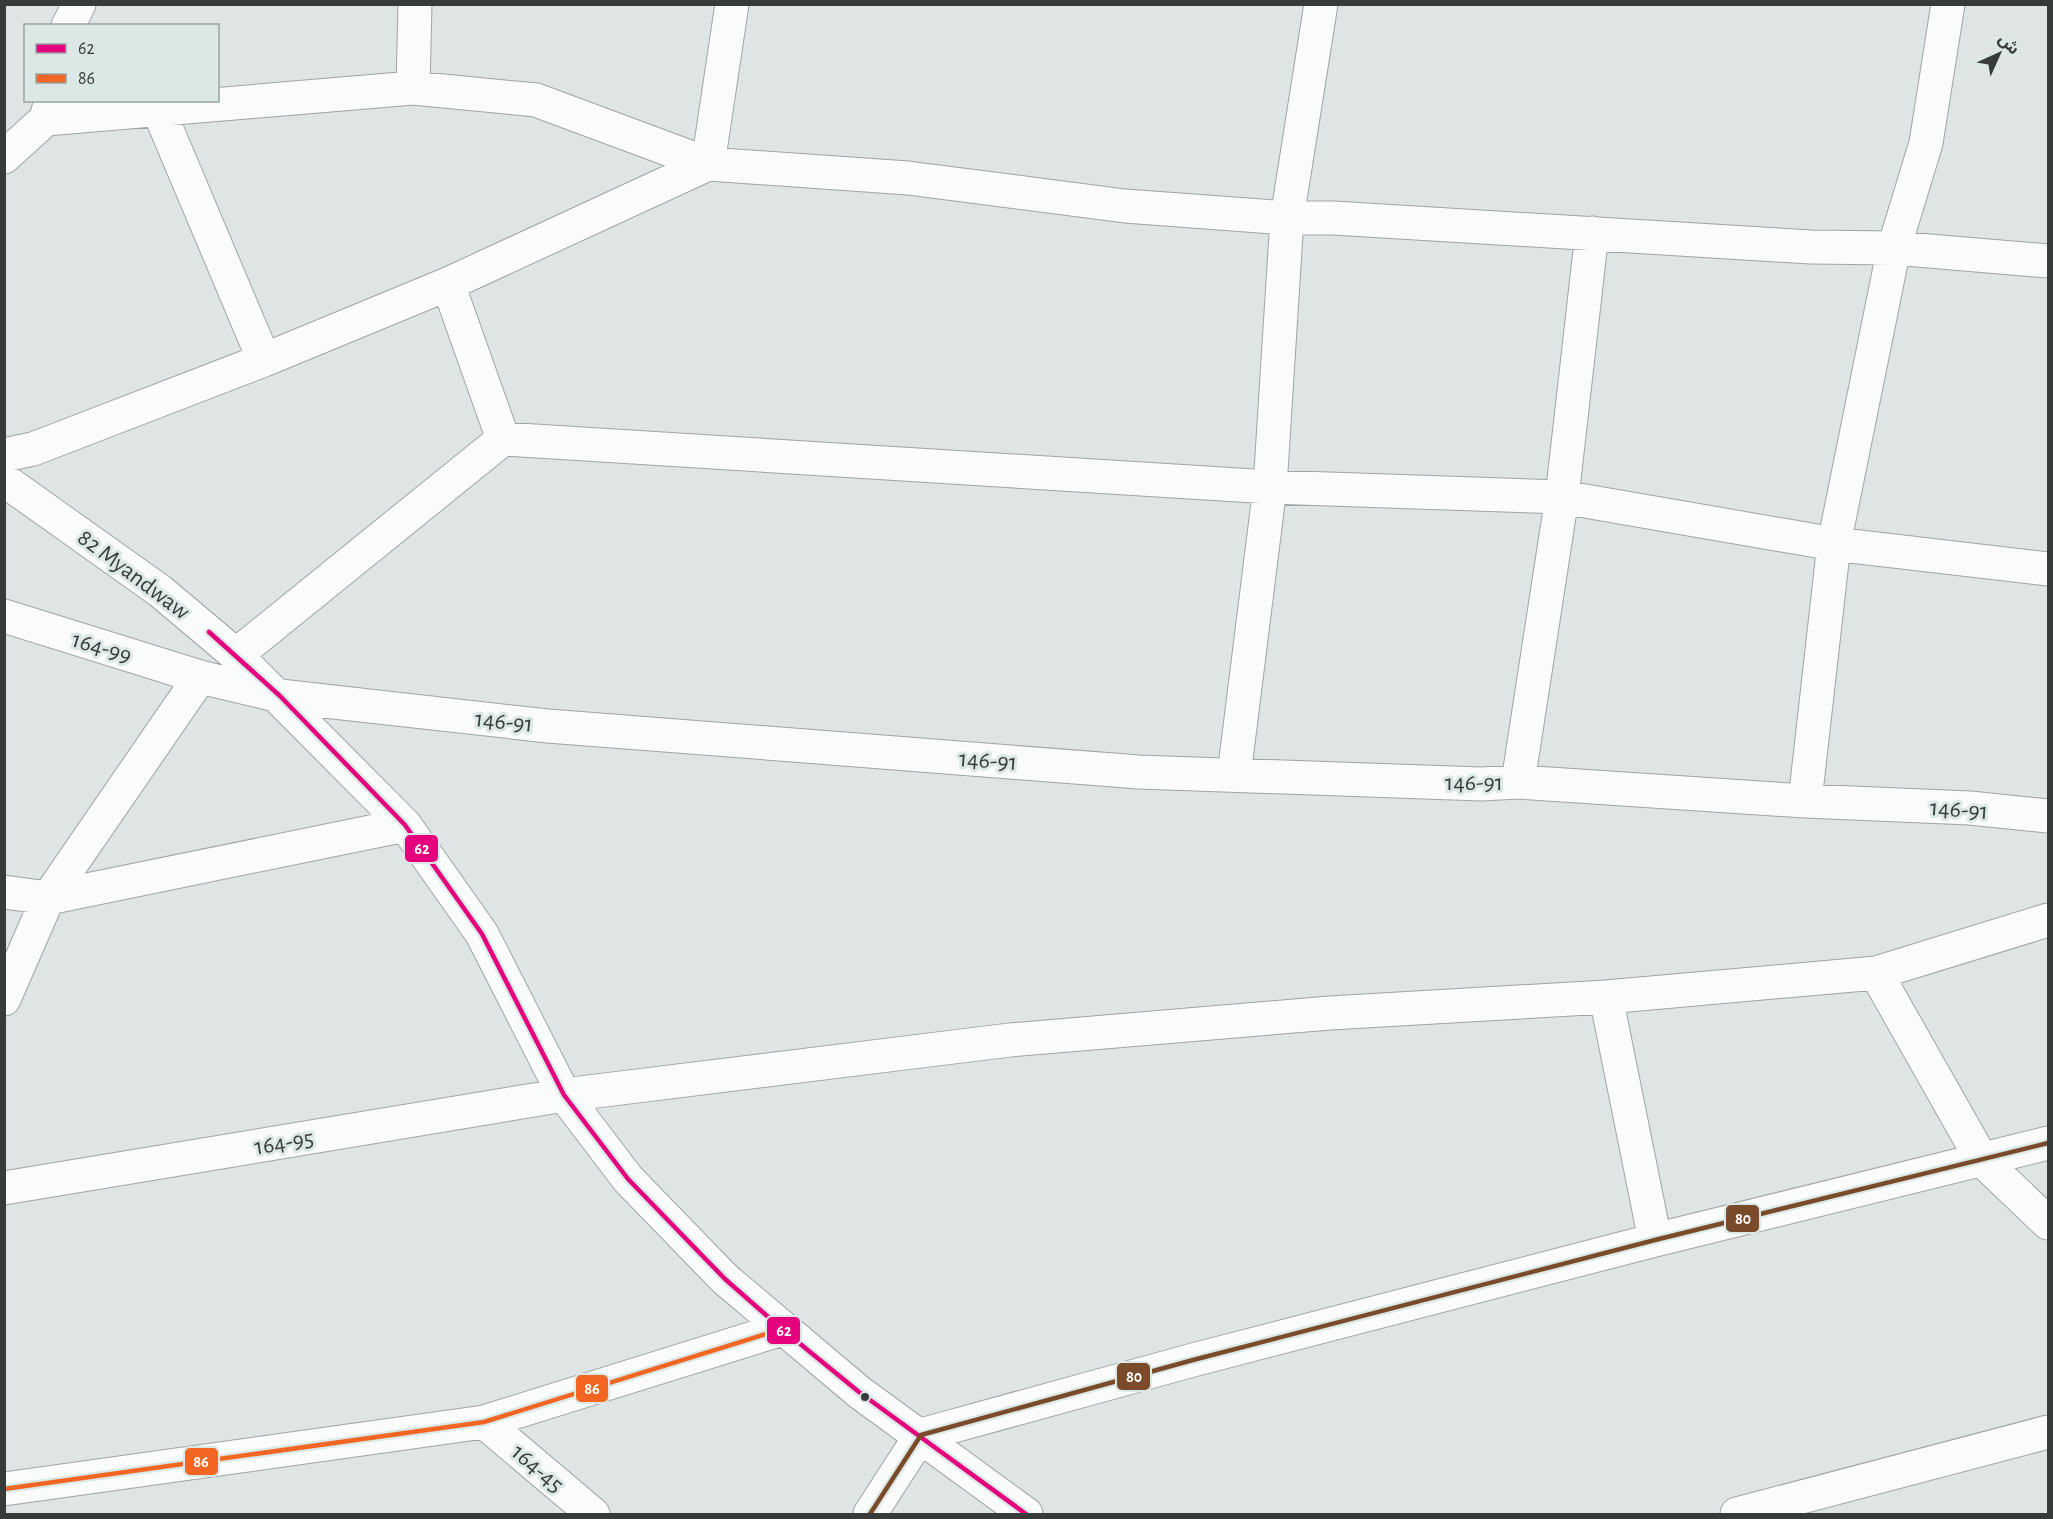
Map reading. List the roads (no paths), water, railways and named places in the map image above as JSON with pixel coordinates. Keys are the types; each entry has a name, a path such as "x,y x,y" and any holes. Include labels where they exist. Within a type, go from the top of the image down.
{"street":[{"path":"69,24 79,4"},
{"path":"414,88 416,4"},
{"path":"708,164 732,4"},
{"path":"1234,775 1270,487 1287,218 1321,4"},
{"path":"1806,801 1834,544 1894,248 1926,143 1948,4"},
{"path":"4,157 49,110 159,111 414,88 536,100 708,164 908,178 1125,206 1287,218 1334,218 1810,247 1894,248 2049,261"},
{"path":"159,111 264,360"},
{"path":"4,455 33,449 264,360 448,284 708,164"},
{"path":"1518,782 1562,497 1592,233"},
{"path":"448,284 503,439"},
{"path":"236,655 503,439 1270,487 1562,497 1834,544 2049,569"},
{"name":"82 Myandwaw","path":"4,480 160,591 236,655 280,696 405,825 482,934 564,1095 628,1179 725,1279 859,1392 921,1435 1026,1515"},
{"name":"164-99","path":"4,616 200,677"},
{"path":"4,999 48,898 200,677"},
{"name":"146-91","path":"200,677 280,696 560,727 1139,772 1481,784 1518,782 1806,801 1970,808 2049,816"},
{"path":"4,892 48,898 405,825"},
{"name":"164-95","path":"4,1188 564,1095 1010,1040 1330,1013 1606,997 1876,973 2049,920"},
{"path":"1876,973 1982,1161 2049,1223"},
{"path":"1606,997 1655,1240"},
{"path":"870,1515 921,1435 1192,1360 1655,1240 2049,1143"},
{"path":"4,1489 484,1422 782,1329"},
{"name":"164-45","path":"484,1422 593,1515"},
{"path":"1737,1515 2049,1432"}]}
